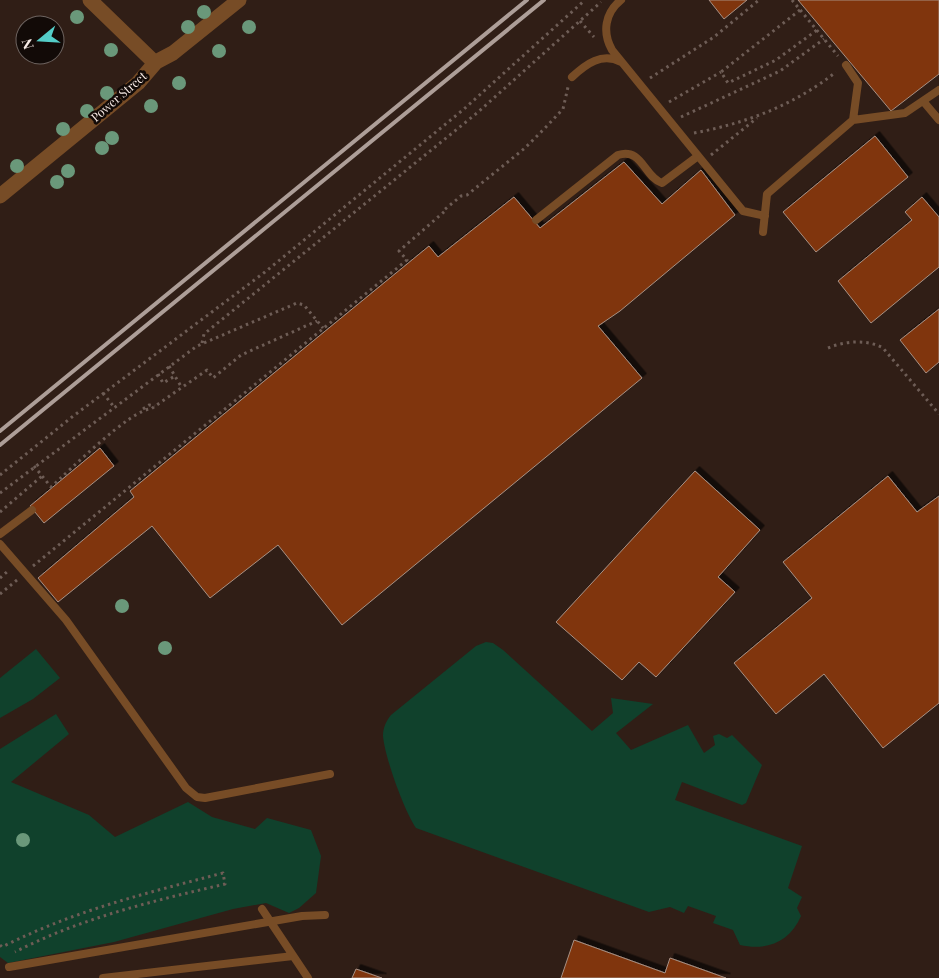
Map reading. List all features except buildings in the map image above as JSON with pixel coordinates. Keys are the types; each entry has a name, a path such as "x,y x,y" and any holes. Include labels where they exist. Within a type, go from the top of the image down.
{"street":[{"path":"90,0 155,63"},
{"name":"Power Street","path":"0,196 138,83 155,63 173,53 239,0"}],"lane":[{"path":"622,0 609,14 606,30 609,44 743,211 765,216"},
{"path":"572,77 588,63 610,58 623,63"},
{"path":"846,65 858,83 853,120"},
{"path":"763,232 767,194 853,120 901,114 939,90"},
{"path":"924,101 939,120"},
{"path":"536,220 618,154 627,153 636,156 657,181 662,183 701,159"},
{"path":"0,534 32,510"},
{"path":"0,544 66,620 186,788 194,795 205,798 330,774"},
{"path":"262,909 308,978"},
{"path":"9,967 302,916 325,915"},
{"path":"103,978 293,956"}],"path":[{"path":"0,475 104,393 188,332 272,266 464,109 586,0"},
{"path":"202,343 204,334 426,156 603,0"},
{"path":"640,84 714,36 759,0"},
{"path":"690,134 729,126 760,116 804,94 846,65 792,0"},
{"path":"670,108 666,104 721,72 800,10"},
{"path":"580,20 610,58"},
{"path":"721,72 728,83 776,60 817,30"},
{"path":"678,118 773,75 793,63 824,39"},
{"path":"0,594 407,260 399,251 445,212 444,210 461,196 467,194 535,138 563,109 568,86"},
{"path":"674,112 683,124"},
{"path":"701,159 760,116"},
{"path":"0,493 114,406 202,343 297,303 304,305 323,328"},
{"path":"34,466 51,487 112,433 143,409 155,406 207,370 212,378 241,355 317,321"},
{"path":"828,348 837,344 856,342 876,344 883,348 939,414"},
{"path":"169,366 182,388"},
{"path":"158,374 163,383 175,376"},
{"path":"104,393 114,406"},
{"path":"0,512 42,476"},
{"path":"0,945 2,947 53,922 86,910 223,873 225,884 93,919 13,953"}],"green space":[{"path":"486,642 493,643 503,650 592,731 613,713 611,698 653,704 616,733 631,750 688,725 704,753 715,745 713,736 719,734 727,738 732,735 762,765 746,803 742,805 682,782 675,800 802,846 788,888 802,897 797,908 801,916 791,932 784,938 768,945 750,947 740,945 733,930 713,923 716,916 688,906 684,913 670,907 649,912 416,828 406,809 391,770 384,746 385,725 391,715 476,646"},
{"path":"36,649 60,678 33,699 0,718 0,678"},
{"path":"56,714 69,734 11,782 89,815 115,837 188,802 212,817 255,829 267,818 311,830 321,856 316,893 299,908 289,913 266,903 233,909 114,942 8,963 0,957 0,749"}],"railway":[{"path":"0,431 527,0"},
{"path":"0,445 544,0"}]}
